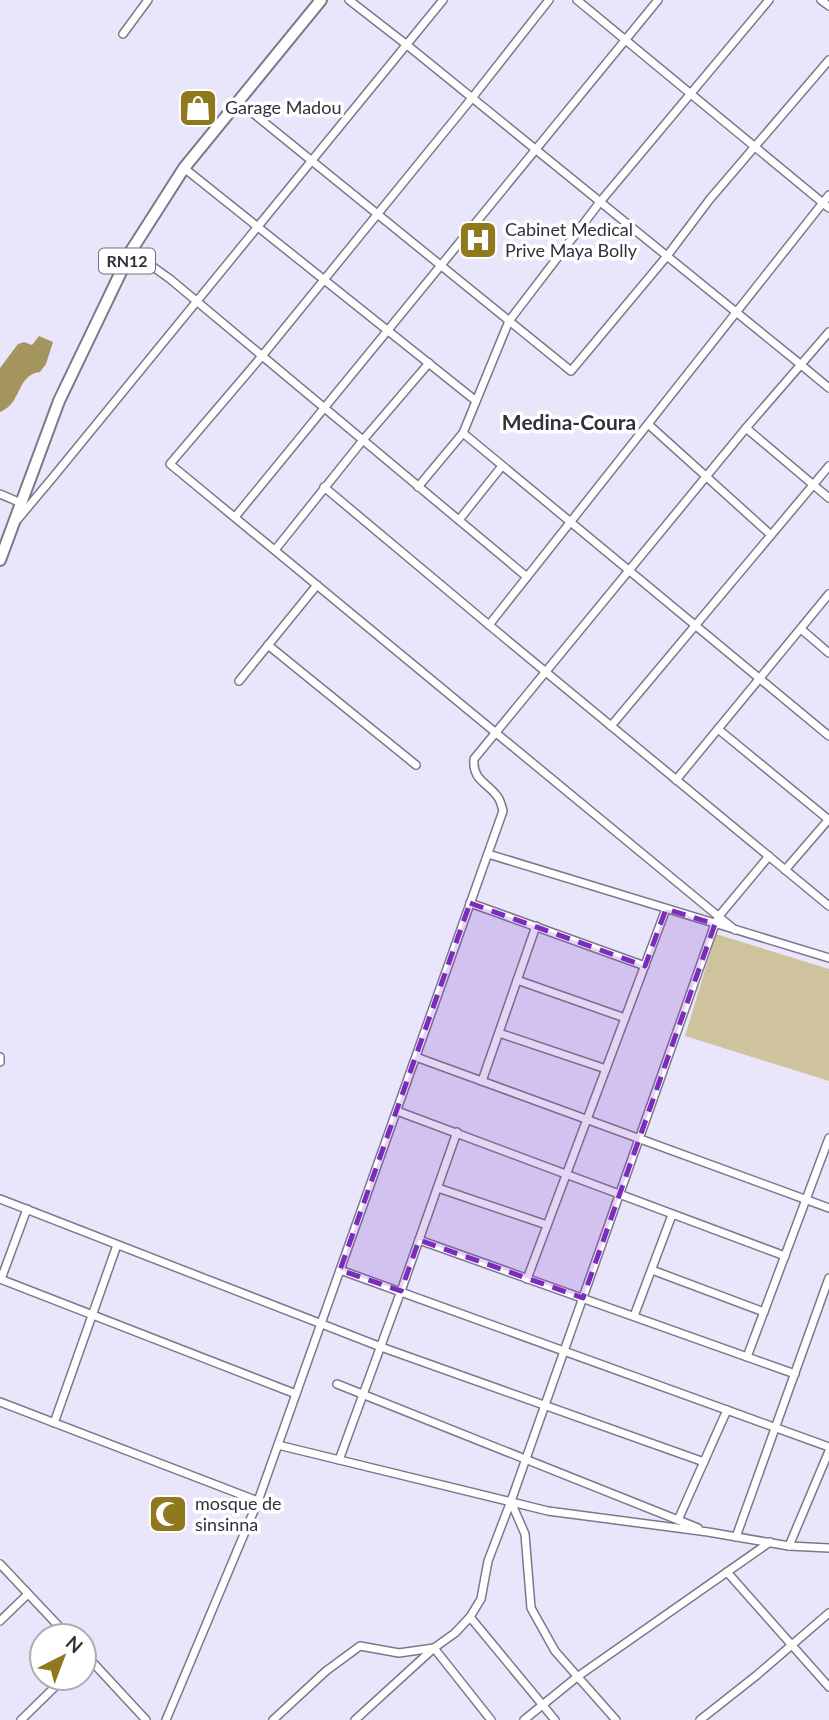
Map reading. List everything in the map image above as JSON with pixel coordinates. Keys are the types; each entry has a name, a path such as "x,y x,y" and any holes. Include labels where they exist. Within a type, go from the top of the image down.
{"main road":[{"name":"RN12","path":"0,560 59,401 131,251 184,168 321,0"}],"street":[{"path":"123,34 148,0"},
{"path":"349,0 829,388"},
{"path":"13,524 443,0"},
{"path":"549,0 262,356 170,464 496,732 717,920 735,930 829,958"},
{"path":"577,0 826,205"},
{"path":"235,517 659,0"},
{"path":"418,487 463,433 509,321 600,202 769,0"},
{"path":"821,0 829,6"},
{"path":"238,101 571,371 667,256 710,199 829,60"},
{"path":"184,168 476,401"},
{"path":"488,625 736,312 826,205 829,195"},
{"path":"131,251 170,279 527,577"},
{"path":"166,1720 258,1501 503,811 499,798 473,769 474,760 746,428 829,332"},
{"path":"275,550 324,487 429,363"},
{"path":"648,424 771,535"},
{"path":"746,428 829,498"},
{"path":"463,433 829,736"},
{"path":"459,520 502,466"},
{"path":"611,726 829,466"},
{"path":"324,487 829,906"},
{"path":"0,494 20,503"},
{"path":"239,681 317,585"},
{"path":"676,780 829,594"},
{"path":"801,629 829,653"},
{"path":"268,645 416,765"},
{"path":"718,729 829,820 785,870"},
{"path":"488,853 666,909 717,920"},
{"path":"355,1720 434,1648 455,1633 470,1617 481,1599 488,1561 717,920 769,856"},
{"path":"470,903 645,966"},
{"path":"527,1279 666,909"},
{"path":"482,1082 536,926"},
{"path":"517,980 625,1018"},
{"path":"499,1033 606,1069"},
{"path":"416,1058 829,1208"},
{"path":"397,1111 785,1256"},
{"path":"339,1460 457,1132"},
{"path":"747,1357 829,1138"},
{"path":"438,1188 548,1225"},
{"path":"0,1199 381,1347 704,1462"},
{"path":"27,1209 0,1279 296,1394"},
{"path":"634,1316 673,1214"},
{"path":"419,1240 795,1374"},
{"path":"54,1423 117,1245"},
{"path":"340,1270 829,1449 789,1546"},
{"path":"652,1270 764,1312"},
{"path":"736,1536 829,1278"},
{"path":"337,1384 709,1532"},
{"path":"0,1402 258,1501"},
{"path":"678,1520 727,1410"},
{"path":"278,1445 548,1511 709,1532 789,1546 829,1548"},
{"path":"511,1501 525,1534 531,1608 555,1651 617,1720"},
{"path":"524,1720 577,1677 771,1542"},
{"path":"0,1564 55,1622"},
{"path":"727,1572 829,1687"},
{"path":"0,1621 28,1594"},
{"path":"700,1720 829,1613"},
{"path":"470,1617 555,1720"},
{"path":"273,1720 326,1671 360,1646 399,1653 434,1648"},
{"path":"434,1648 491,1720"},
{"path":"98,1669 146,1720"},
{"path":"21,1720 50,1692"}],"highlighted area":[{"path":"470,903 645,966 666,909 715,924 583,1298 419,1240 401,1291 340,1270"}],"shaded area":[{"path":"39,336 53,342 46,364 40,372 27,378 12,403 0,412 0,368 18,344 24,342 32,345"},
{"path":"716,934 829,969 829,1081 685,1036"}],"place":[{"name":"Garage Madou","path":"198,108"},
{"name":"Cabinet Medical Prive Maya Bolly","path":"478,240"},
{"name":"mosque de sinsinna","path":"168,1514"}],"district":[{"name":"Medina-Coura","path":"569,423"}]}
